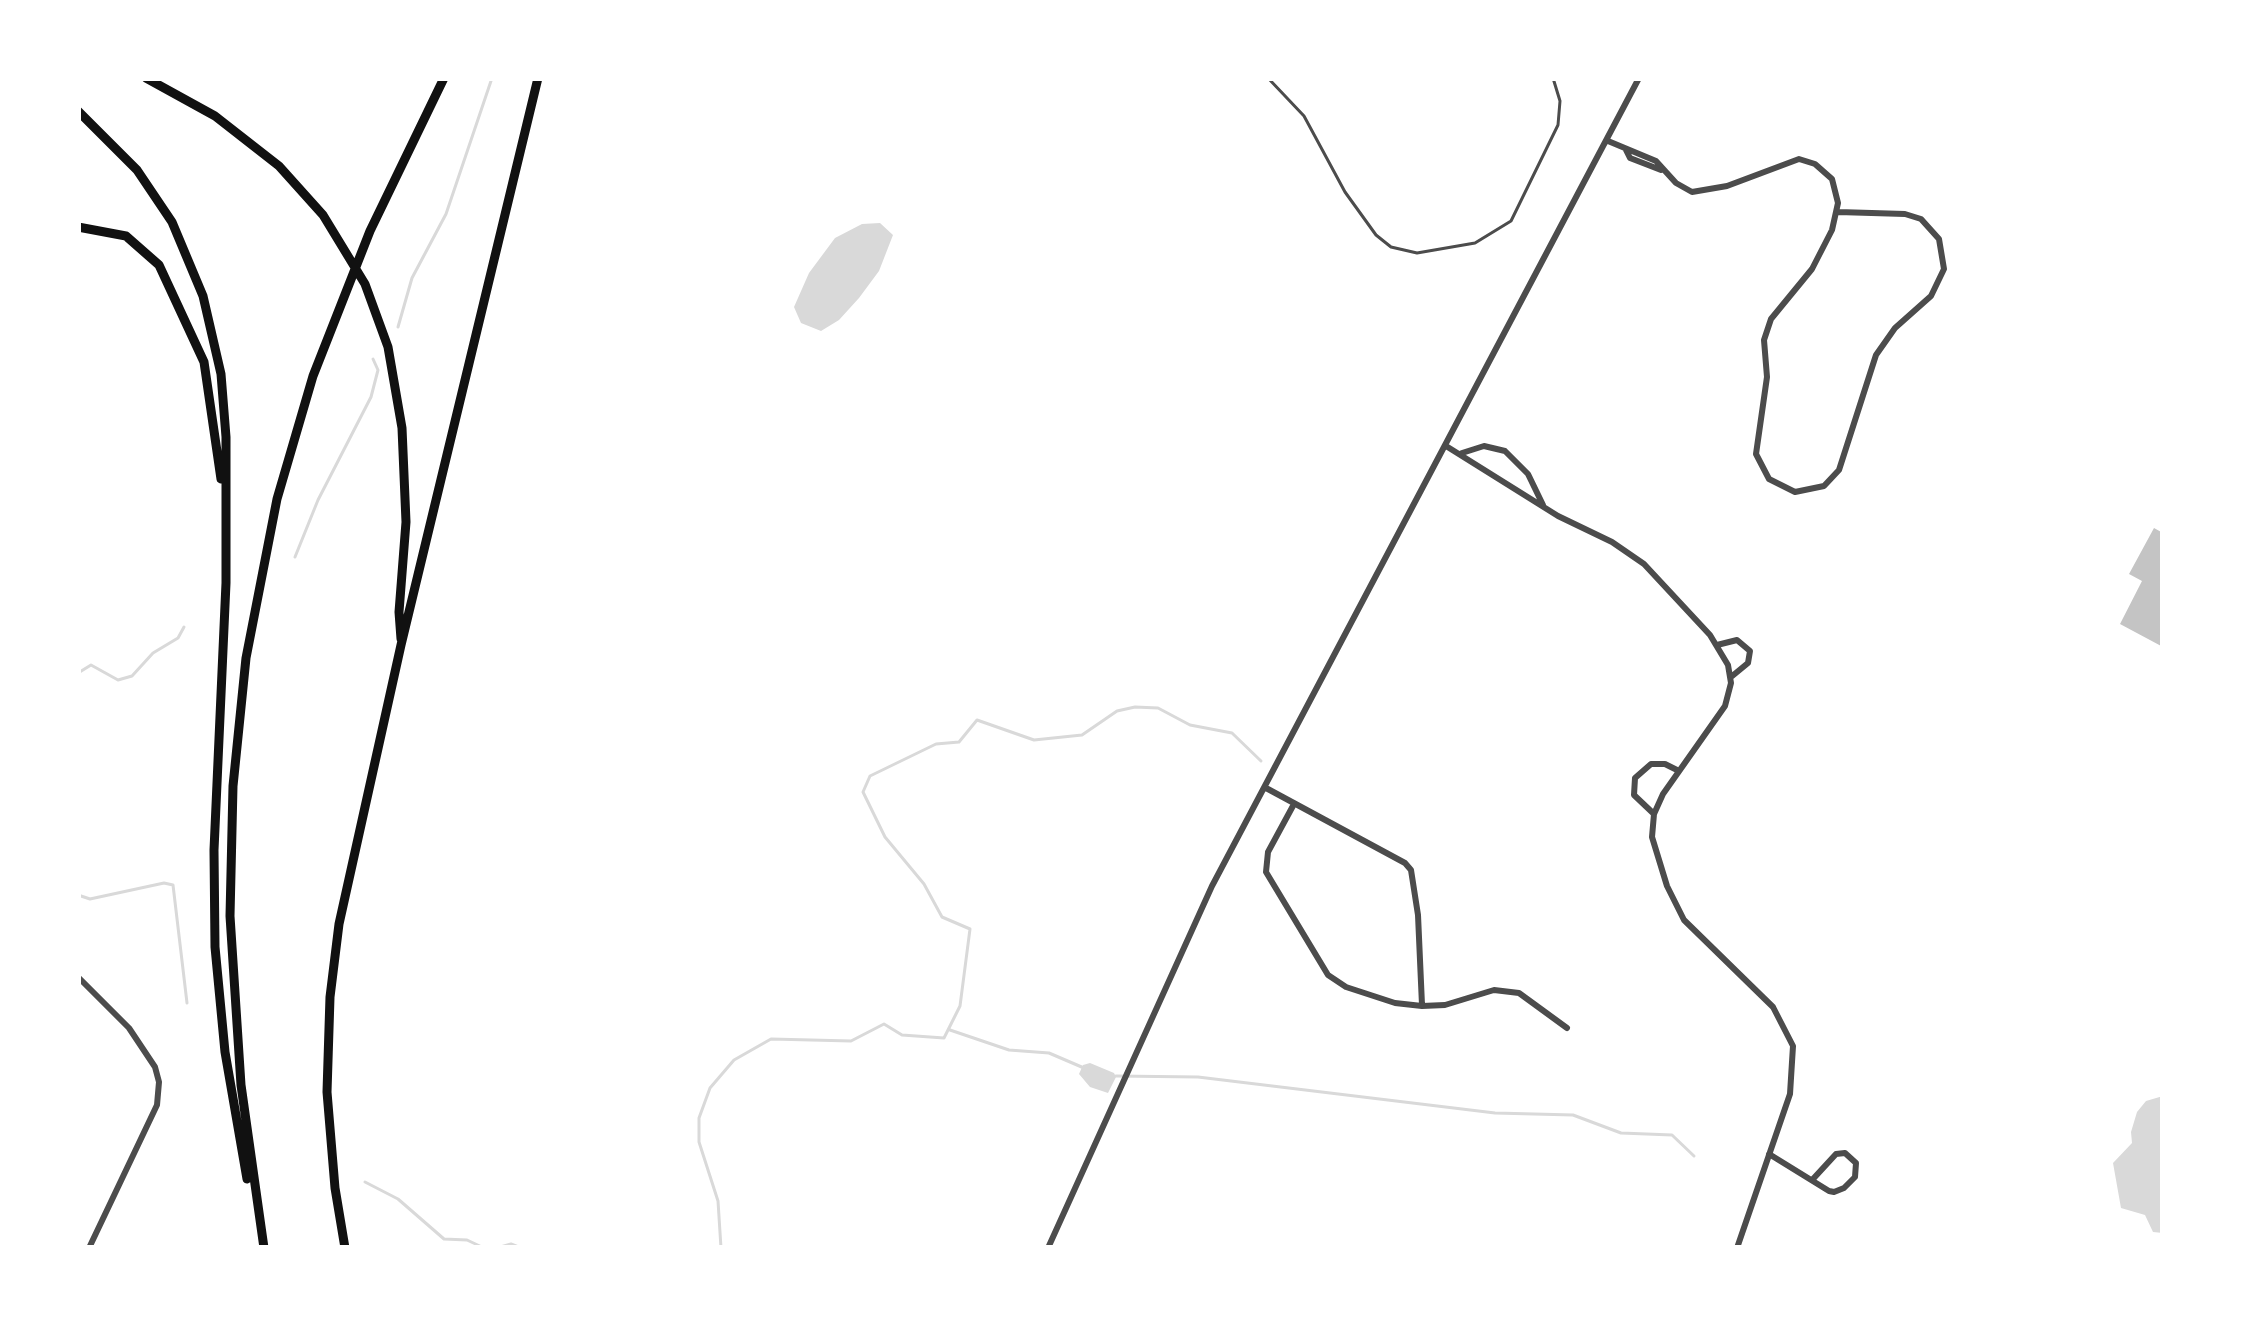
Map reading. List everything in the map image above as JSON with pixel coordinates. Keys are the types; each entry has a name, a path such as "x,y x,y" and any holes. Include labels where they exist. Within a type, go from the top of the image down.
{"highway":[{"path":"146,78 215,116 292,178 342,241 372,299 392,363 403,445 406,522 401,645"},
{"path":"264,1248 244,1118 232,988 230,851 235,754 251,626 277,500 313,376 370,231 444,78"},
{"path":"345,1248 328,1124 330,997 339,924 538,78"},
{"path":"78,111 127,157 156,196 186,251 203,296 225,405 215,947 234,1118 264,1248"},
{"path":"78,227 106,230 143,248 178,299 208,377 225,538"}],"street":[{"path":"1048,1248 1213,886 1640,78"},
{"path":"1608,140 1626,150 1630,158 1661,170 1697,193 1786,162 1810,161 1832,178 1838,212 1818,259 1771,319 1764,340 1767,376 1756,454 1769,479 1795,491 1824,486 1839,470 1872,362 1895,328 1931,296 1944,269 1940,238 1921,219 1905,214 1838,212"},
{"path":"1446,446 1644,564 1717,645 1731,677"},
{"path":"1462,454 1484,446 1505,451 1528,474 1545,508"},
{"path":"1717,645 1734,639 1750,651 1748,663 1731,677 1722,711 1654,814 1654,850 1678,910 1699,938 1764,996 1789,1033 1794,1077 1737,1248"},
{"path":"1654,814 1634,795 1635,778 1645,767 1658,763 1679,771"},
{"path":"1266,788 1405,863 1411,871 1422,1006"},
{"path":"1294,804 1268,853 1267,872 1328,975 1346,987 1395,1003 1422,1006 1494,990 1519,993 1567,1028"},
{"path":"78,977 129,1028 151,1060 159,1082 157,1105 89,1248"},
{"path":"1769,1154 1829,1191 1839,1191 1855,1177 1856,1162 1836,1154 1813,1180"}],"lane":[{"path":"1268,78 1304,116 1345,192 1376,236 1391,247 1417,253 1475,243 1511,221 1558,125 1559,101 1552,78"}],"shaded area":[{"path":"880,223 893,235 879,271 859,298 821,331 801,323 794,307 809,273 835,238 862,224"},
{"path":"1090,1063 1114,1073 1108,1093 1090,1087 1079,1074"},
{"path":"2163,1096 2163,1233 2153,1232 2145,1215 2121,1208 2113,1163 2132,1143 2137,1112 2146,1101"}],"building":[{"path":"2154,528 2163,533 2163,647 2120,624 2142,581 2129,574"}],"waterway":[{"path":"398,327 412,278 446,214 492,78"},
{"path":"295,557 318,500 371,397 378,370 373,359"},
{"path":"78,673 91,665 118,680 132,676 153,653 178,638 184,627"},
{"path":"721,1248 718,1201 699,1142 699,1118 710,1088 734,1060 771,1039 851,1041 884,1024 902,1035 944,1038 960,1006 970,929 942,917 924,884 885,837 863,792 870,776 936,744 959,742 977,720 1034,740 1082,735 1117,711 1135,707 1158,708 1190,725 1232,733 1261,761"},
{"path":"78,895 90,899 173,885 187,1003"},
{"path":"950,1030 1009,1050 1049,1053 1084,1068"},
{"path":"1116,1076 1198,1077 1495,1113 1573,1115 1621,1133 1672,1135 1694,1156"},
{"path":"365,1182 398,1199 444,1239 467,1240 484,1248"},
{"path":"497,1248 511,1244 521,1248"}]}
